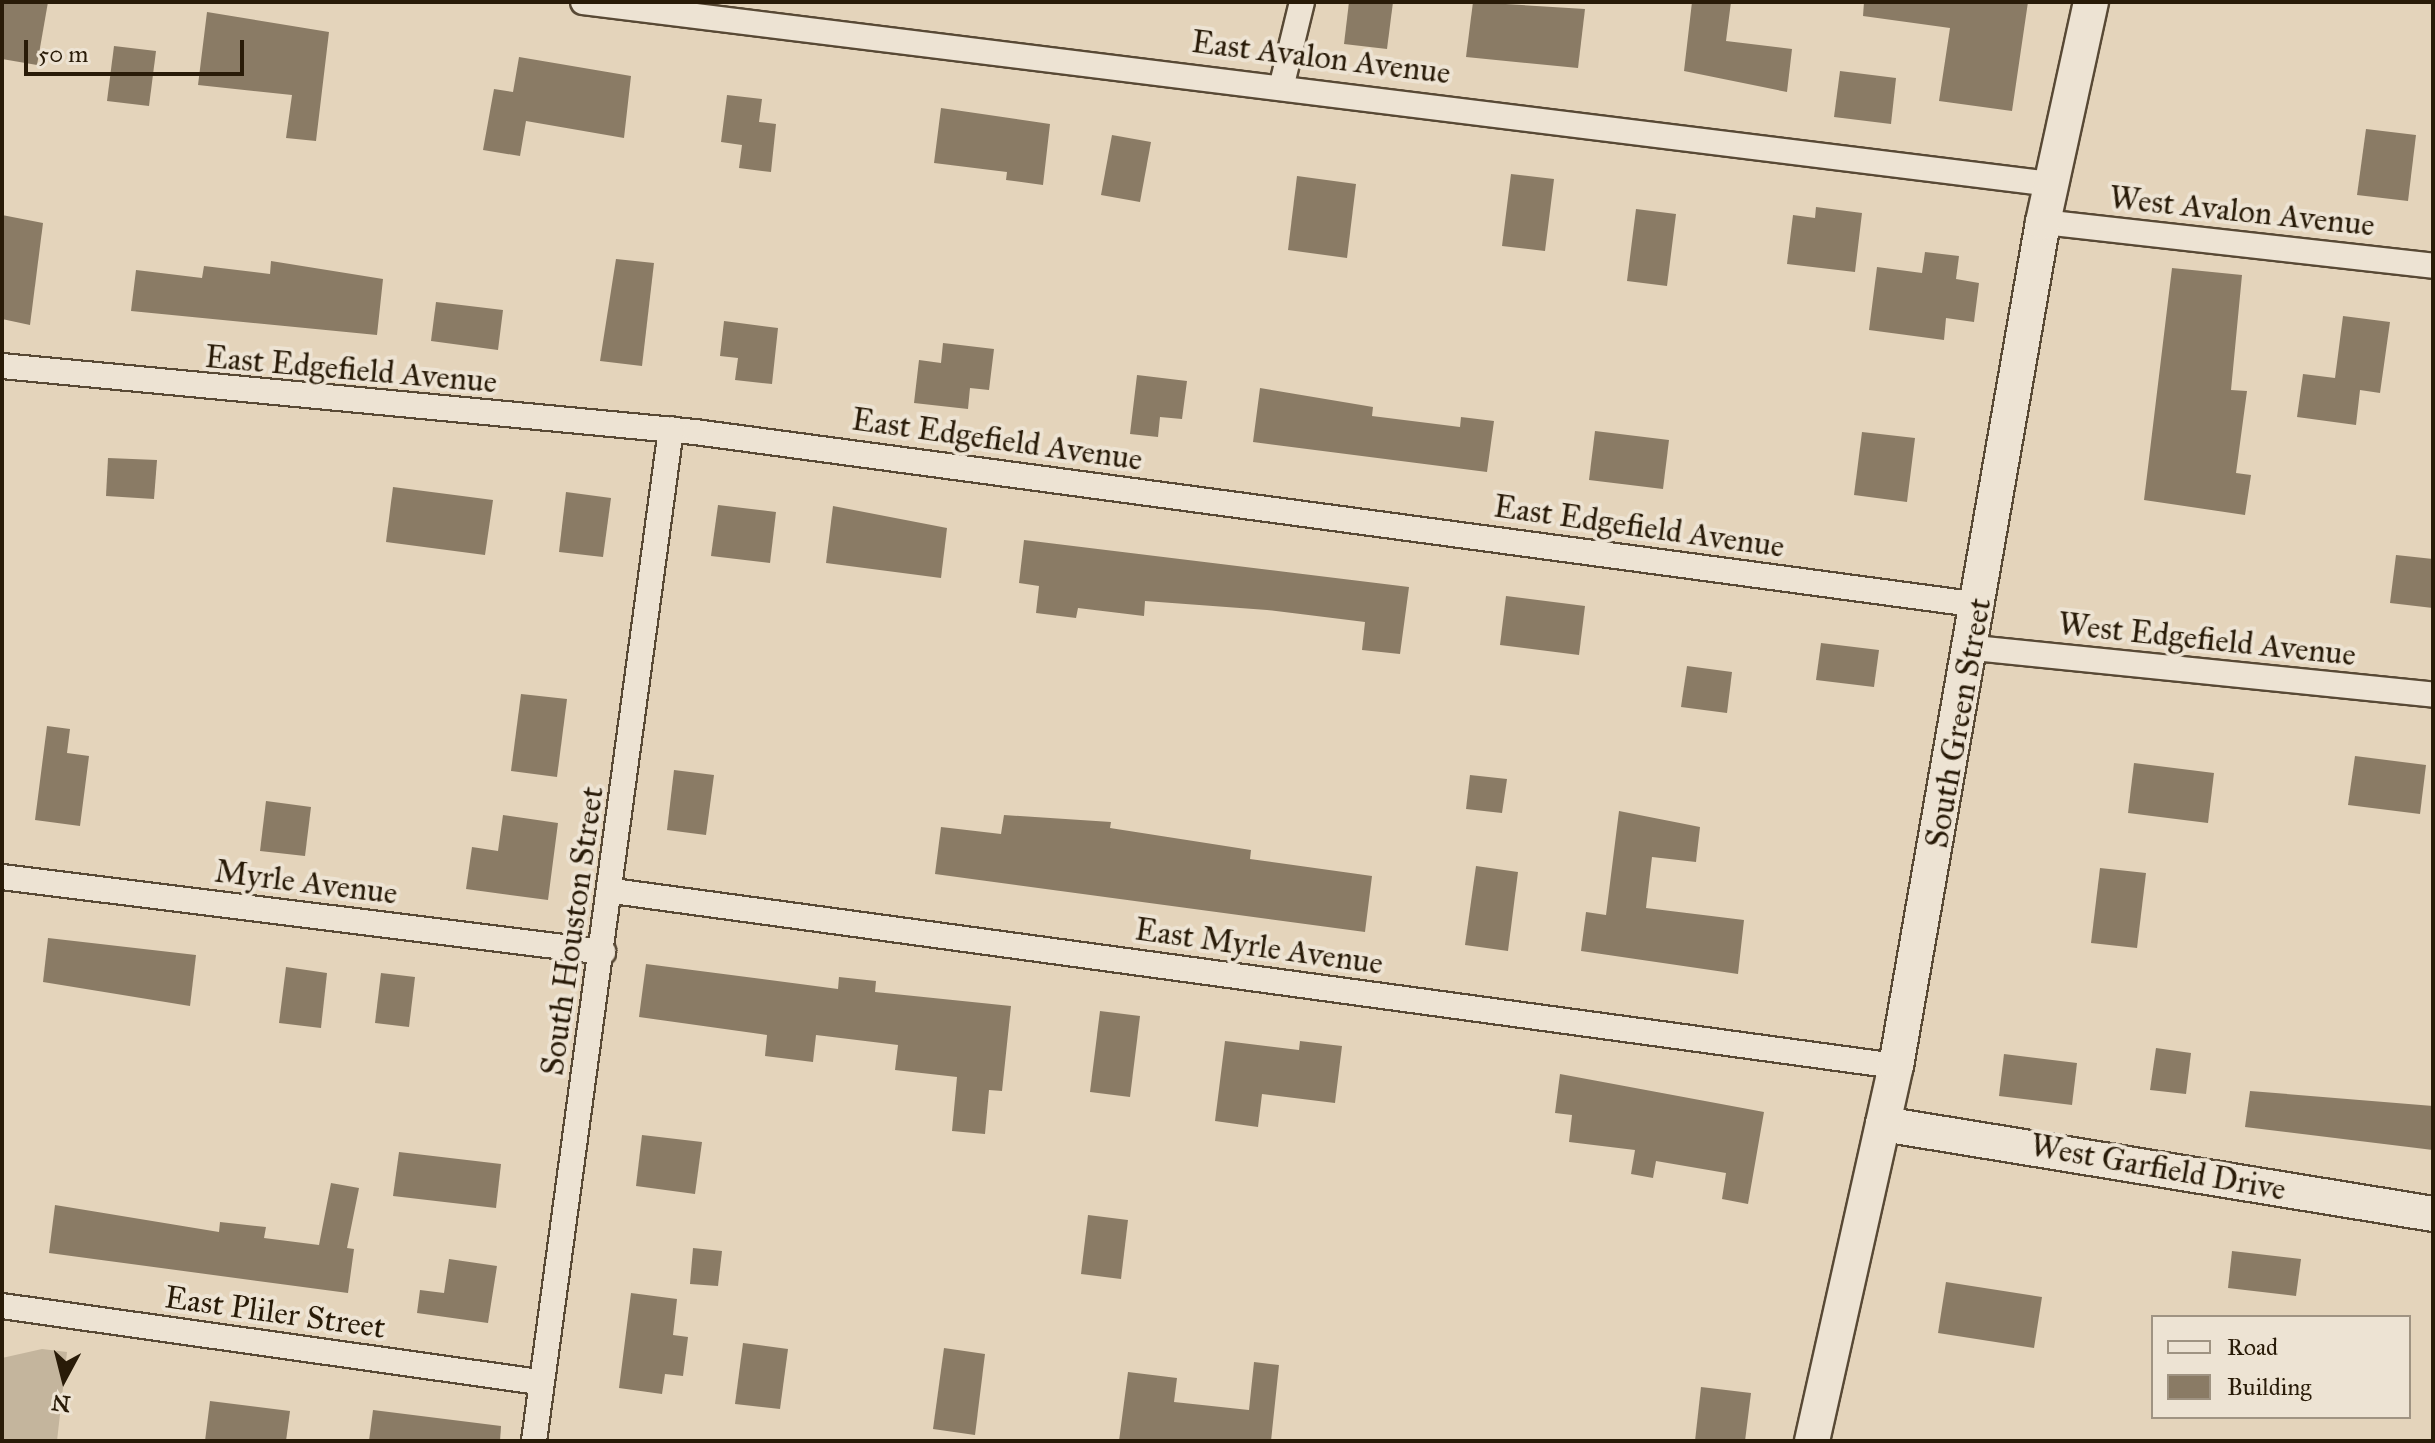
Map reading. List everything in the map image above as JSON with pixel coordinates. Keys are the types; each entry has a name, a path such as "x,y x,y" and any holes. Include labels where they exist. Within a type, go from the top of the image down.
{"street":[{"name":"East Avalon Avenue","path":"583,2 1282,84 2050,184"},
{"path":"1282,84 1302,2"},
{"name":"South Green Street","path":"1812,1441 1896,1066 1974,648 2043,222 2091,2"},
{"name":"West Avalon Avenue","path":"2043,222 2433,266"},
{"name":"East Edgefield Avenue","path":"2,366 671,429 1980,605"},
{"name":"South Houston Street","path":"534,1441 539,1382 613,891 671,429"},
{"name":"West Edgefield Avenue","path":"1974,648 2433,695"},
{"name":"Myrle Avenue","path":"2,877 603,952"},
{"name":"East Myrle Avenue","path":"613,891 1896,1066"},
{"name":"West Garfield Drive","path":"1883,1124 2433,1214"},
{"name":"East Pliler Street","path":"2,1306 539,1382"}],"shaded area":[{"path":"42,1349 67,1352 57,1441 2,1441 2,1358"}],"building":[{"path":"2,2 48,2 37,65 2,59"},
{"path":"1349,2 1393,2 1387,49 1344,44"},
{"path":"1473,2 1585,9 1578,68 1466,57"},
{"path":"1692,2 1731,2 1726,41 1792,49 1787,92 1684,71"},
{"path":"1864,2 2028,2 2012,111 1939,101 1950,28 1863,16"},
{"path":"207,12 329,32 316,141 286,138 292,95 198,85"},
{"path":"114,46 156,51 149,106 107,101"},
{"path":"519,57 631,76 624,138 526,121 520,156 483,150 494,89 513,92"},
{"path":"1840,71 1896,78 1891,124 1834,117"},
{"path":"727,95 762,99 759,122 776,124 771,172 739,168 742,145 721,142"},
{"path":"941,108 1050,124 1043,185 1006,180 1007,172 934,163"},
{"path":"2366,129 2416,135 2408,201 2357,195"},
{"path":"1112,135 1151,142 1140,202 1101,195"},
{"path":"1511,174 1554,179 1545,251 1502,246"},
{"path":"1297,176 1356,184 1347,258 1288,250"},
{"path":"1816,207 1862,213 1855,272 1787,264 1793,215 1815,218"},
{"path":"1636,209 1676,214 1667,286 1627,281"},
{"path":"2,215 43,223 30,325 2,319"},
{"path":"1925,252 1959,256 1956,279 1979,283 1974,322 1946,318 1944,340 1869,330 1877,267 1922,273"},
{"path":"616,259 654,263 642,366 600,361"},
{"path":"271,261 383,279 377,335 131,311 136,270 202,278 204,266 270,274"},
{"path":"2172,268 2242,275 2231,390 2247,391 2236,473 2251,475 2245,515 2144,500"},
{"path":"436,302 503,310 498,350 431,341"},
{"path":"2343,316 2390,322 2380,393 2360,390 2356,425 2297,417 2303,374 2335,378"},
{"path":"724,321 778,328 772,384 735,380 738,358 720,356"},
{"path":"943,343 994,349 989,390 970,388 968,409 914,403 919,360 941,363"},
{"path":"1137,375 1187,381 1182,419 1160,417 1158,437 1130,434"},
{"path":"1260,388 1373,407 1372,416 1460,427 1461,417 1494,421 1487,472 1253,442"},
{"path":"1595,431 1669,440 1663,489 1589,480"},
{"path":"1862,432 1915,438 1907,502 1854,495"},
{"path":"108,458 157,460 154,499 106,496"},
{"path":"393,487 493,500 485,555 386,542"},
{"path":"566,492 611,498 603,557 559,552"},
{"path":"718,505 776,512 770,563 711,556"},
{"path":"833,506 947,528 941,578 826,563"},
{"path":"1024,540 1409,587 1400,654 1362,650 1365,622 1267,610 1145,601 1144,616 1078,608 1076,618 1036,613 1039,586 1019,583"},
{"path":"2396,555 2433,559 2433,608 2390,603"},
{"path":"1506,596 1585,606 1579,655 1500,645"},
{"path":"1821,643 1879,650 1874,687 1816,680"},
{"path":"1687,666 1732,672 1727,713 1681,707"},
{"path":"521,694 567,699 557,777 511,771"},
{"path":"47,726 70,729 67,753 89,756 80,826 35,820"},
{"path":"2355,756 2426,765 2420,814 2348,805"},
{"path":"2134,763 2214,773 2208,823 2128,813"},
{"path":"674,770 714,775 706,835 667,830"},
{"path":"1470,775 1507,779 1502,813 1466,809"},
{"path":"266,801 311,807 305,856 260,851"},
{"path":"1619,811 1700,827 1696,862 1652,857 1646,908 1744,920 1738,974 1581,951 1586,912 1606,915"},
{"path":"503,815 558,823 548,900 466,889 472,847 498,851"},
{"path":"1004,815 1111,822 1110,828 1251,850 1250,859 1372,876 1365,932 935,874 941,827 1001,834"},
{"path":"1476,866 1518,872 1508,951 1465,945"},
{"path":"2100,868 2146,873 2137,948 2091,943"},
{"path":"48,938 196,955 190,1006 43,982"},
{"path":"646,964 838,989 839,977 876,981 875,992 1011,1006 1002,1091 989,1090 985,1134 952,1131 957,1077 895,1070 898,1045 816,1035 813,1062 765,1056 767,1035 639,1017"},
{"path":"286,967 327,973 321,1028 279,1023"},
{"path":"381,973 415,977 409,1027 375,1023"},
{"path":"1100,1011 1140,1016 1130,1097 1090,1092"},
{"path":"1225,1041 1299,1050 1300,1041 1342,1046 1335,1103 1262,1094 1258,1127 1215,1121"},
{"path":"2156,1048 2191,1053 2186,1094 2150,1090"},
{"path":"2004,1054 2077,1063 2072,1105 1999,1096"},
{"path":"1560,1074 1764,1112 1748,1204 1722,1199 1726,1173 1656,1161 1653,1178 1631,1174 1635,1150 1569,1142 1572,1115 1555,1113"},
{"path":"2250,1091 2433,1106 2433,1150 2245,1127"},
{"path":"642,1135 702,1142 695,1194 636,1186"},
{"path":"399,1152 501,1164 496,1208 393,1196"},
{"path":"331,1183 359,1188 347,1248 354,1249 348,1293 49,1253 55,1205 219,1232 220,1222 266,1227 264,1238 319,1245"},
{"path":"1088,1215 1128,1220 1121,1279 1081,1274"},
{"path":"693,1248 722,1251 718,1286 690,1284"},
{"path":"2232,1251 2301,1259 2296,1296 2228,1288"},
{"path":"449,1259 497,1266 488,1323 417,1313 420,1290 444,1293"},
{"path":"1946,1282 2042,1297 2034,1348 1938,1333"},
{"path":"631,1293 677,1299 673,1335 688,1337 683,1376 665,1374 662,1394 619,1388"},
{"path":"743,1343 788,1349 780,1409 735,1404"},
{"path":"944,1348 985,1354 975,1435 933,1429"},
{"path":"1254,1362 1279,1365 1271,1441 1119,1441 1128,1372 1177,1378 1174,1402 1249,1410"},
{"path":"1701,1387 1751,1393 1745,1441 1695,1441"},
{"path":"210,1401 290,1411 286,1441 205,1441"},
{"path":"373,1410 501,1426 500,1441 369,1441"}]}
